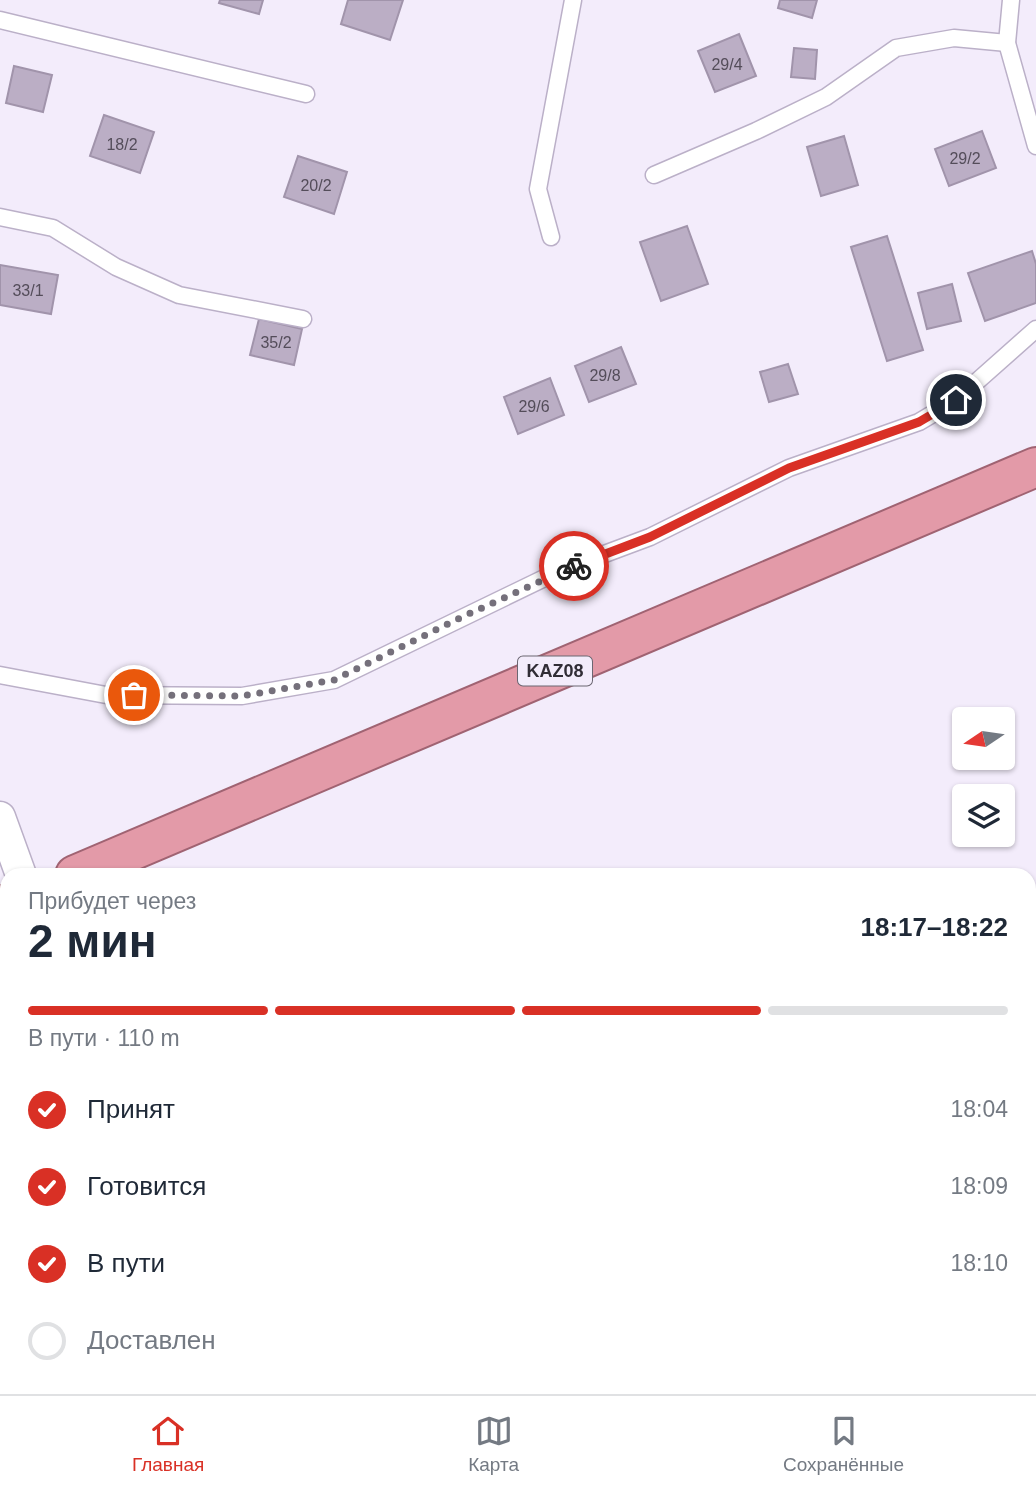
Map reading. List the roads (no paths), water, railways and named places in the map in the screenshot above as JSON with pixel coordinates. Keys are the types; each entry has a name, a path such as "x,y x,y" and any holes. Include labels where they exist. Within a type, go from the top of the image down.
{"highway":[{"name":"KAZ08","path":"91,868 1036,467"}],"street":[{"path":"0,817 18,868"}],"lane":[{"path":"551,237 538,189 573,0"},
{"path":"1010,0 1007,43 1036,146"},
{"path":"0,20 306,94"},
{"path":"654,175 826,97 896,48 954,38 1007,43"},
{"path":"0,217 53,228 116,267 179,295 303,319"},
{"path":"0,675 106,695 242,696 334,680 559,571 650,537 789,468 919,422 956,400 1036,329"}]}
